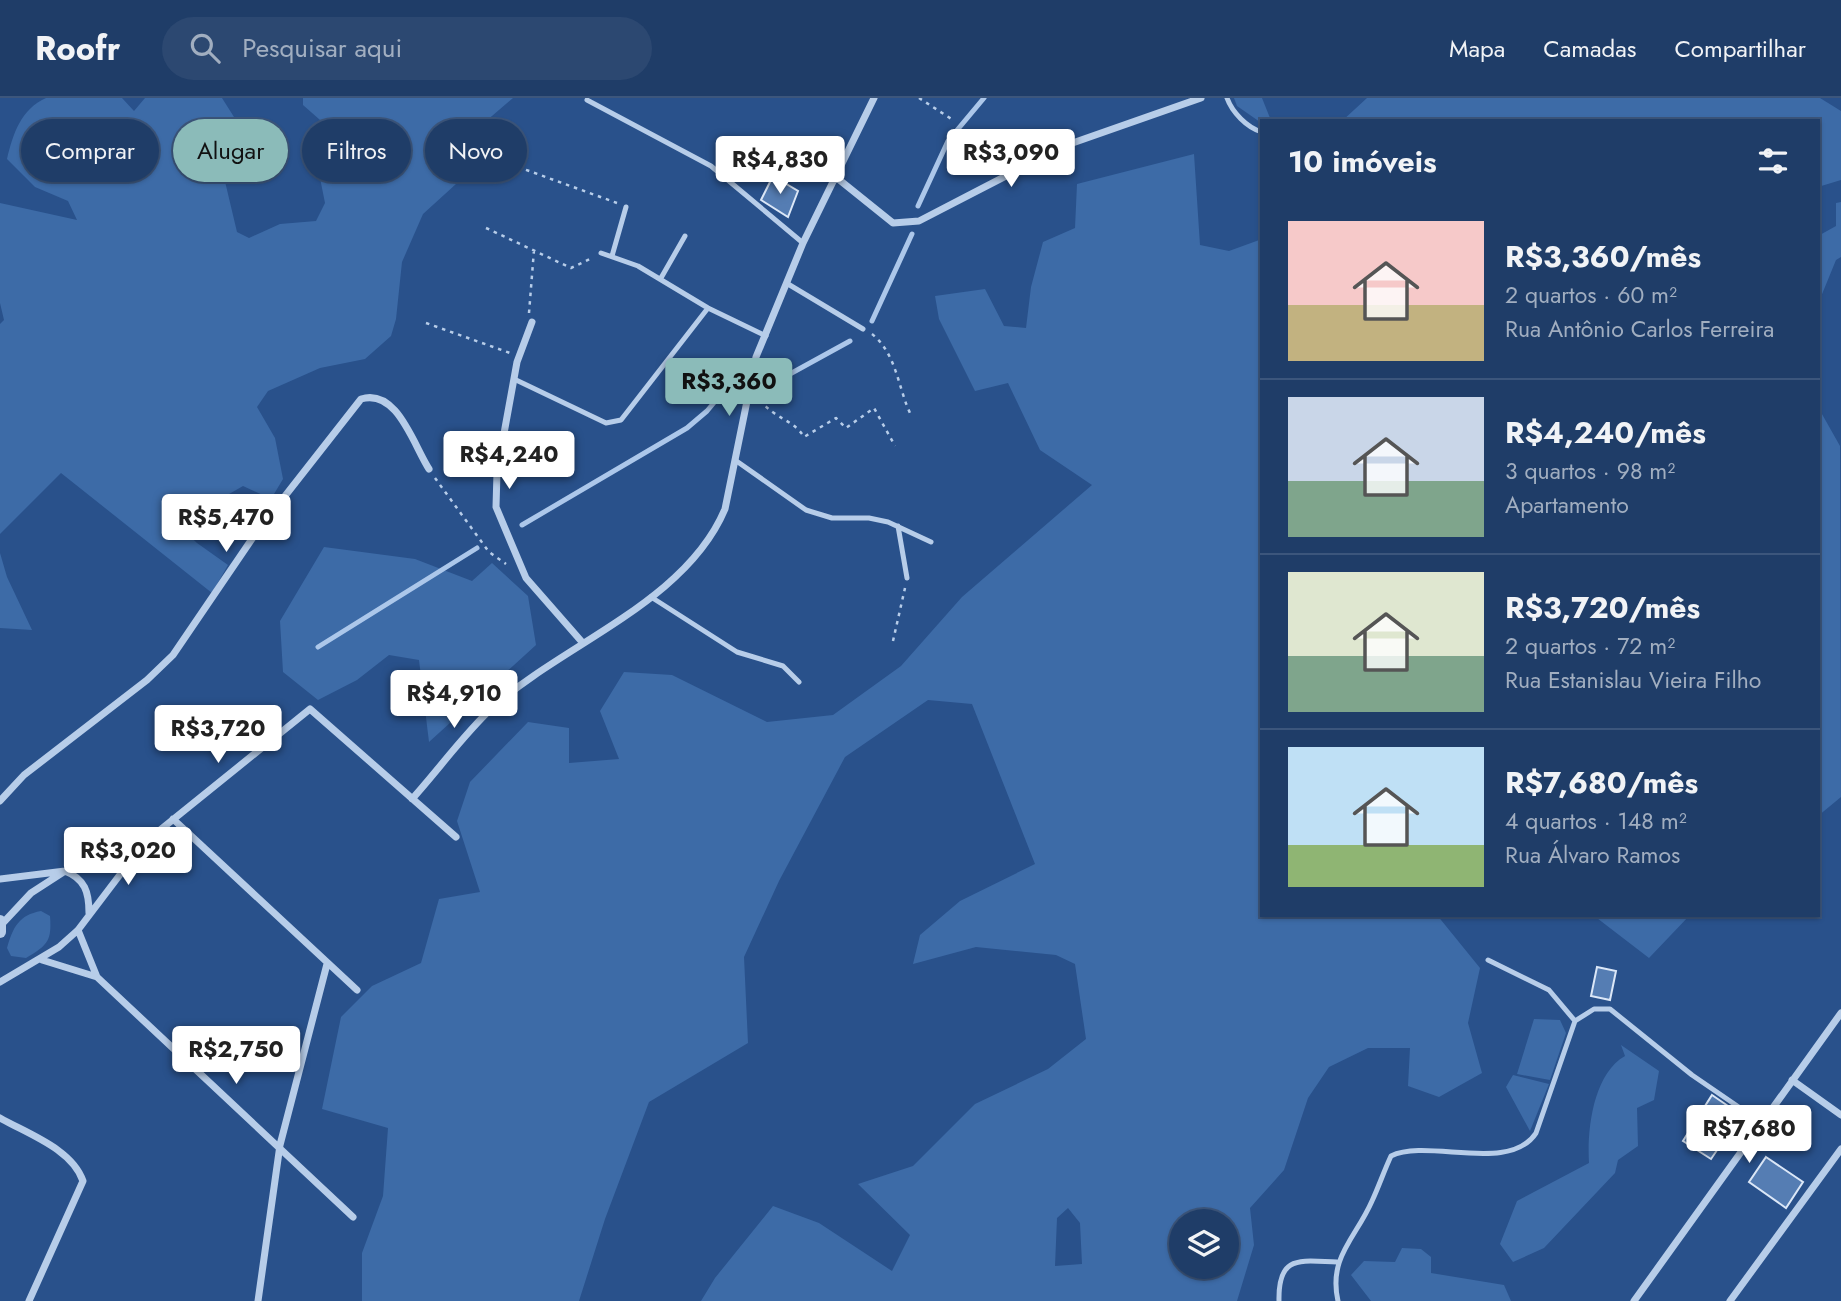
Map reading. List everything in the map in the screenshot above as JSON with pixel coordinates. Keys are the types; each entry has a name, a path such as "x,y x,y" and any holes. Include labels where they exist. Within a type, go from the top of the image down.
{"street":[{"path":"412,799 493,708 582,642 651,597 694,557 717,528 725,509 756,357 803,243 874,98"},
{"path":"837,178 893,223 919,221 1064,146 1200,98"},
{"path":"532,322 519,356 514,379 497,472 496,507 526,578 582,642"},
{"path":"0,801 24,775 147,680 173,655 256,533 361,399 373,395 386,400 429,469"},
{"path":"0,982 42,960 78,930 144,843 310,709 456,837"},
{"path":"173,819 357,990"},
{"path":"0,879 65,871 144,843"},
{"path":"65,871 80,879 89,895 89,914"},
{"path":"0,926 31,893 65,871"},
{"path":"78,930 97,977 353,1217"},
{"path":"42,960 97,977"},
{"path":"258,1301 280,1146 327,964"},
{"path":"1634,1301 1841,1013"},
{"path":"1792,1080 1841,1115"},
{"path":"0,1118 64,1155 77,1166 83,1181 29,1301"},
{"path":"1730,1301 1841,1149"}],"lane":[{"path":"1227,98 1230,108 1260,131"},
{"path":"587,100 711,166 803,243"},
{"path":"612,256 626,207"},
{"path":"661,278 685,236"},
{"path":"601,253 661,278 708,308 766,336"},
{"path":"788,284 863,329"},
{"path":"514,379 606,423 614,423 621,420 708,308"},
{"path":"735,460 806,510 820,516 869,517 898,526 931,542"},
{"path":"898,526 908,578"},
{"path":"651,597 737,652 783,667 799,682"},
{"path":"1488,960 1549,990 1575,1021"},
{"path":"1338,1301 1335,1284 1337,1262 1372,1202 1391,1156 1406,1152 1484,1153 1512,1149 1531,1140 1575,1021 1594,1009 1611,1009 1692,1075 1762,1123"},
{"path":"1279,1301 1282,1273 1289,1264 1298,1261 1337,1262"}],"path":[{"path":"919,98 953,120"},
{"path":"527,170 626,207"},
{"path":"486,228 571,268 601,253"},
{"path":"532,322 528,303 534,250"},
{"path":"426,323 519,356"},
{"path":"863,329 875,336 892,360 902,397 911,415"},
{"path":"750,386 773,416 797,426 804,437 836,418 846,428 874,408 895,446"},
{"path":"429,469 489,552 526,578"},
{"path":"892,641 908,578"}],"shaded area":[{"path":"46,98 122,98 134,111 145,98 222,98 233,119 173,119 173,182 225,182 237,232 249,238 280,224 316,221 325,203 321,182 411,182 411,119 319,119 303,105 303,98 513,98 488,119 425,119 425,182 457,182 456,184 423,214 402,262 396,319 391,336 365,359 320,368 268,391 257,407 275,438 283,479 271,499 243,486 177,524 197,543 228,565 212,593 61,473 0,534 0,324 4,320 0,303 0,203 77,220 68,201 35,187 30,182 159,182 159,119 22,119 37,103"},
{"path":"1234,98 1262,98 1270,118 1260,119 1260,122 1237,106"},
{"path":"1367,98 1820,98 1841,111 1841,180 1820,186 1820,119 1344,119"},
{"path":"21,120 21,173 7,159"},
{"path":"1194,154 1200,245 1229,251 1260,240 1260,917 1439,917 1480,968 1468,1023 1482,1073 1439,1097 1408,1086 1410,1048 1368,1048 1329,1067 1308,1098 1284,1170 1250,1208 1254,1245 1237,1301 701,1301 715,1278 773,1206 819,1223 892,1271 910,1235 858,1184 913,1166 975,1104 1048,1069 1086,1039 1075,964 1056,955 976,947 913,964 920,935 960,901 1035,864 972,704 928,700 845,757 779,881 744,957 748,1043 649,1102 605,1219 579,1301 362,1301 362,1253 383,1196 388,1128 322,1109 341,1017 372,986 421,963 439,899 480,892 457,821 470,782 528,722 569,728 569,763 619,759 600,711 624,672 672,675 767,722 833,715 901,666 962,597 1092,485 1040,450 1008,383 975,391 939,319 935,296 985,289 1004,326 1026,328 1031,287 1043,242 1075,228 1077,184","holes":["1068,1208 1080,1223 1082,1264 1055,1266 1057,1218"]},
{"path":"1841,202 1841,257 1836,260 1820,299 1820,235 1836,226 1836,203"},
{"path":"1820,411 1840,446 1841,797 1820,814"},
{"path":"324,547 415,559 472,581 492,563 528,596 536,645 429,742 419,660 389,655 357,680 318,700 283,672 280,621"},
{"path":"0,553 7,577 32,630 0,628"},
{"path":"41,911 50,916 47,942 26,958 11,956 7,948 18,923"},
{"path":"1596,917 1688,917 1649,958"},
{"path":"1534,1019 1560,1020 1566,1033 1550,1080 1517,1074"},
{"path":"1621,1045 1659,1071 1654,1100 1637,1108 1638,1146 1618,1160 1615,1173 1544,1248 1513,1262 1500,1244 1517,1201 1589,1163 1589,1135 1594,1104 1606,1076 1614,1064 1625,1056"},
{"path":"1513,1075 1549,1084 1530,1131 1506,1087"},
{"path":"1402,1248 1421,1249 1431,1257 1431,1273 1504,1285 1511,1301 1371,1301 1351,1275 1364,1261 1395,1262"}],"building":[{"path":"773,176 798,191 788,217 761,200"},
{"path":"1597,967 1616,971 1610,1000 1591,996"},
{"path":"1712,1095 1741,1115 1711,1159 1683,1141"},
{"path":"1766,1157 1803,1182 1786,1208 1749,1182"}],"waterway":[{"path":"918,206 948,141 984,98"},
{"path":"872,321 912,234"},
{"path":"761,384 779,380 850,341"},
{"path":"522,525 687,428 707,411 727,387"},
{"path":"318,647 477,548"}]}
